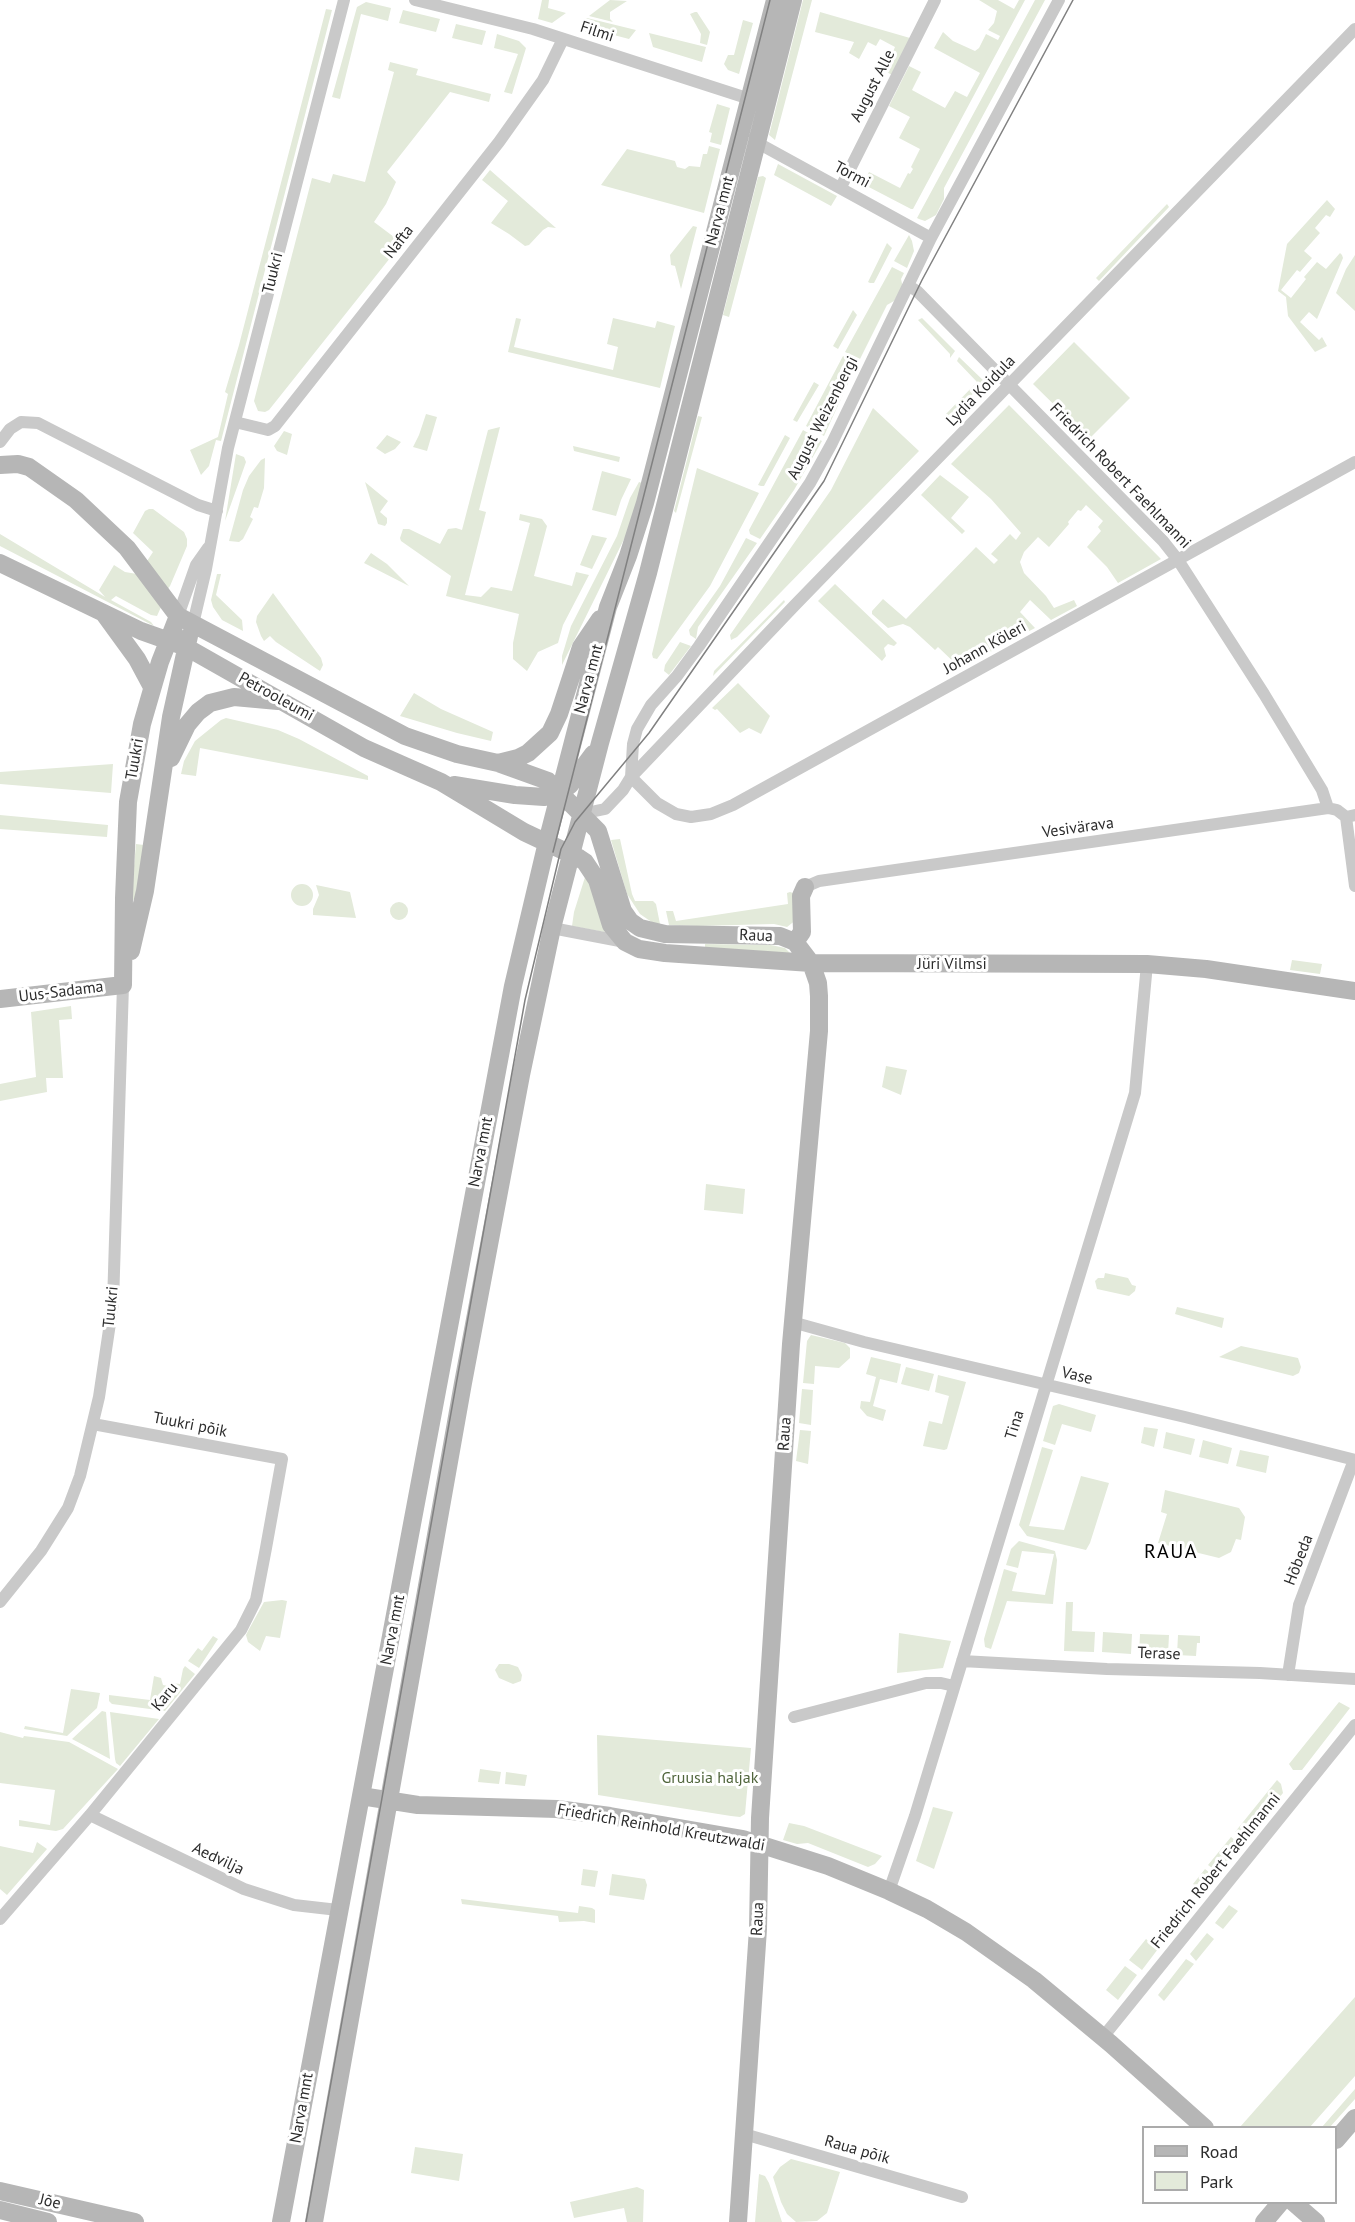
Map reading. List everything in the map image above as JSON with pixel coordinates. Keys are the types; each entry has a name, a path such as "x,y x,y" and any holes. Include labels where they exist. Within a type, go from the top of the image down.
{"street":[{"name":"Tuukri","path":"0,1602 41,1551 68,1508 80,1476 99,1397 113,1303 124,897 128,802 135,755 152,687 168,641 185,620 206,569 222,477 235,422 344,0"},
{"name":"Filmi","path":"415,0 563,39 758,101"},
{"name":"Narva mnt","path":"314,2222 468,1359 520,1082 570,854 648,573 756,142 758,101 775,0"},
{"name":"Narva mnt","path":"281,2222 510,998 559,793 608,608 645,503 758,101 793,0"},
{"name":"August Alle","path":"841,188 935,0"},
{"name":"August Weizenbergi","path":"632,777 633,744 637,729 651,705 677,676 699,646 810,483 832,443 931,238 1059,0"},
{"name":"Lydia Koidula","path":"632,777 801,598 1355,29"},
{"name":"Nafta","path":"235,422 268,430 274,426 499,142 543,80 563,39"},
{"name":"Tormi","path":"756,142 931,238"},
{"name":"Friedrich Robert Faehlmanni","path":"909,286 917,291 1163,541 1178,560 1264,694 1322,789 1328,808"},
{"path":"0,442 10,429 21,422 38,423 198,505 217,512"},
{"name":"Johann Köleri","path":"632,777 657,803 676,814 691,817 711,814 733,805 1355,462"},
{"path":"0,465 18,464 29,467 76,500 127,548 185,620"},
{"name":"Petrooleumi","path":"0,563 104,614 186,647 364,747 441,782 524,832 570,854"},
{"path":"498,763 528,753 550,733 559,714 580,647 608,608"},
{"path":"104,614 141,666 152,687"},
{"name":"Tuukri","path":"123,985 145,891 171,717 186,647 185,620"},
{"name":"Petrooleumi","path":"185,620 385,727 457,754 498,763 538,776 548,781 559,793"},
{"path":"161,782 187,725 210,703 234,697 284,701"},
{"path":"441,782 534,798 559,793 570,785 600,743"},
{"path":"581,814 605,809 632,777"},
{"name":"Raua","path":"559,793 593,825 602,838 621,905 628,918 637,926 649,931 665,933 780,936 795,942 812,963 819,996 819,1031 792,1322 767,1696 758,1929 738,2222"},
{"path":"1328,808 1350,816 1355,886"},
{"name":"Vesivärava","path":"805,887 819,881 1328,808"},
{"path":"570,854 585,862 592,872 611,925 625,942"},
{"path":"795,942 801,932 801,896 805,887"},
{"name":"Jüri Vilmsi","path":"552,928 625,942 639,949 664,953 812,963 1147,964 1206,969 1355,991"},
{"name":"Tina","path":"889,1891 915,1816 1135,1093 1147,964"},
{"name":"Uus-Sadama","path":"0,999 123,985"},
{"name":"Vase","path":"792,1322 864,1342 1185,1417 1355,1460"},
{"name":"Tuukri põik","path":"93,1424 282,1459"},
{"name":"Karu","path":"0,1919 90,1815 241,1630 256,1600 282,1459"},
{"name":"Hõbeda","path":"1288,1675 1299,1605 1355,1460"},
{"name":"Terase","path":"962,1661 1107,1669 1260,1672 1355,1679"},
{"path":"795,1717 926,1683 954,1686"},
{"name":"Friedrich Robert Faehlmanni","path":"1103,2037 1355,1725"},
{"name":"Friedrich Reinhold Kreutzwaldi","path":"361,1796 428,1805 557,1809 644,1822 760,1844 828,1866 927,1909 966,1932 1034,1980 1204,2126"},
{"name":"Aedvilja","path":"90,1815 244,1889 294,1905 338,1910"},
{"path":"1337,2138 1355,2118"},
{"name":"Raua põik","path":"744,2134 962,2197"},
{"name":"Jõe","path":"0,2191 135,2222"},
{"path":"1264,2222 1279,2204"},
{"path":"1295,2204 1316,2222"},
{"name":"Jõe","path":"0,2210 48,2222"}],"green space":[{"path":"542,0 549,0 548,8 566,13 552,23 538,19"},
{"path":"610,0 627,1 610,12 610,19 613,22 589,16"},
{"path":"803,0 812,0 775,140 769,135"},
{"path":"979,0 998,0 1014,9 1019,0 1025,0 911,209 863,184 869,172 900,188 908,173 910,174 913,169 911,167 920,149 899,138 910,117 889,106 909,66 921,72 912,90 945,108 955,91 967,97 980,73 934,48 943,32 953,41 975,51 986,34 998,40 1000,36 988,30 994,23 997,11"},
{"path":"1035,0 1045,0 944,188 944,199 936,215 925,221 917,218"},
{"path":"366,2 391,8 388,21 361,14 340,99 332,97 357,7"},
{"path":"326,9 332,10 221,441 216,440 209,466 201,475 190,450 218,437 228,394 225,392"},
{"path":"403,10 440,19 436,32 399,23"},
{"path":"695,12 710,32 707,45 700,43 701,34 690,14"},
{"path":"820,12 910,38 892,75 885,71 895,47 880,39 876,46 868,42 859,59 849,53 854,42 815,32"},
{"path":"587,18 636,30 629,39 580,30 581,23"},
{"path":"743,20 753,23 739,74 728,70 724,64 728,55 734,55"},
{"path":"456,24 486,31 482,45 452,38"},
{"path":"649,33 706,47 702,62 653,47"},
{"path":"497,34 519,41 526,48 512,94 504,92 518,54 494,48"},
{"path":"390,62 418,69 416,75 491,94 489,102 450,92 387,172 396,182 386,204 374,222 402,243 269,410 258,411 254,401 312,178 330,183 333,174 365,182 394,72 388,70"},
{"path":"717,104 730,108 721,145 710,142 712,133 709,132"},
{"path":"709,146 720,149 704,213 601,185 627,149 675,161 677,167 685,169 689,166 700,167 703,154 707,154"},
{"path":"778,164 837,196 831,206 774,175"},
{"path":"490,170 556,228 548,227 525,246 491,223 508,201 482,180"},
{"path":"758,177 766,178 729,317 723,315"},
{"path":"1327,200 1335,209 1330,217 1326,215 1315,228 1320,233 1304,251 1312,258 1300,272 1297,270 1281,290 1291,298 1317,262 1326,269 1340,253 1342,255 1343,258 1317,319 1309,312 1300,322 1319,340 1322,337 1327,346 1315,352 1288,316 1286,297 1278,291 1287,244"},
{"path":"1167,204 1169,207 1099,281 1096,278"},
{"path":"693,226 697,227 681,289 675,266 671,265 670,255"},
{"path":"909,235 914,251 907,268 894,261"},
{"path":"887,243 892,248 874,283 870,283 868,282"},
{"path":"1355,255 1355,311 1336,293"},
{"path":"892,267 904,273 901,279 903,288 894,301 887,305 860,359 845,352"},
{"path":"853,310 857,315 838,349 833,346"},
{"path":"516,318 521,319 514,347 613,370 618,347 607,344 613,318 655,328 657,321 675,326 660,388 508,352"},
{"path":"922,318 955,351 950,358 950,354 918,320"},
{"path":"1074,342 1130,398 1089,439 1033,384"},
{"path":"843,356 857,364 824,436 806,426"},
{"path":"959,357 985,382 950,416 946,414 977,382 957,361"},
{"path":"814,382 819,385 797,422 793,420"},
{"path":"1009,405 1161,559 1118,583 1107,567 1087,547 1101,531 1098,527 1103,521 1086,505 1081,511 1078,510 1049,547 1038,537 1024,552 1020,562 1024,573 1054,608 1074,600 1077,606 1051,620 1030,600 1020,612 1035,628 960,668 938,647 935,650 910,627 903,624 888,628 872,614 872,611 883,599 906,619 976,547 994,564 998,560 991,554 1010,534 1016,540 1021,533 991,499 951,464"},
{"path":"873,408 919,451 737,637 731,640 730,635 831,490"},
{"path":"426,414 437,417 427,451 413,447"},
{"path":"698,416 702,417 676,513 674,511"},
{"path":"500,427 479,510 486,512 465,595 481,597 491,587 512,591 530,523 519,520 520,514 542,519 547,526 534,576 572,586 576,572 589,575 563,625 558,643 538,652 527,671 513,659 513,643 519,614 446,596 451,576 401,541 400,538 403,529 409,529 440,544 448,529 462,530 488,430"},
{"path":"803,430 822,441 794,490 760,539 750,534 749,530"},
{"path":"284,431 292,434 287,455 277,451 274,446"},
{"path":"387,435 401,442 395,449 385,454 376,448"},
{"path":"785,435 790,438 764,486 758,485"},
{"path":"573,446 620,457 619,462 574,451"},
{"path":"236,454 244,457 246,462 225,521"},
{"path":"265,458 264,488 258,508 254,507 250,517 253,519 243,539 239,542 229,541 249,476"},
{"path":"697,468 759,493 710,586 657,659 653,658 652,654"},
{"path":"602,471 631,479 616,516 592,510"},
{"path":"940,475 969,497 951,518 965,531 962,534 921,495"},
{"path":"365,482 388,501 380,512 387,518 385,526 378,524"},
{"path":"639,482 642,483 632,523 562,665 562,656 571,626 617,536 630,498"},
{"path":"153,509 184,532 187,539 187,546 167,590 147,561 153,552 133,533 145,511"},
{"path":"0,534 105,597 99,590 114,565 125,572 137,574 161,607 157,616 116,596 111,600 151,622 154,626 0,546"},
{"path":"592,535 607,538 592,569 580,565"},
{"path":"746,538 757,543 698,627 696,639 690,635 689,630 720,586"},
{"path":"371,553 387,564 409,586 364,563"},
{"path":"217,574 221,574 216,595 242,620 243,631 222,620 213,607 211,600"},
{"path":"835,584 897,643 894,646 888,644 884,648 886,656 882,661 818,601"},
{"path":"273,593 321,658 323,665 320,671 270,636 264,641 256,622 257,616"},
{"path":"784,600 785,602 713,676 714,671"},
{"path":"680,642 691,646 669,675 664,671 665,665"},
{"path":"738,683 770,716 761,734 749,728 740,733 717,709 712,708"},
{"path":"414,693 441,709 493,732 491,741 400,716"},
{"path":"226,718 278,730 299,739 368,776 368,780 200,748 196,776 181,774 184,761 195,741"},
{"path":"113,764 111,793 0,784 0,772"},
{"path":"0,815 108,825 107,837 0,829"},
{"path":"620,839 635,901 653,901 656,904 660,924 653,923 640,914 627,894 611,840"},
{"path":"136,844 144,845 135,900 131,899"},
{"path":"586,874 606,931 604,932 572,926"},
{"path":"298,884 306,884 313,891 313,899 306,906 298,906 291,899 291,891"},
{"path":"316,885 350,892 356,918 313,915 319,895"},
{"path":"787,893 793,893 796,920 787,927 774,924 669,925 666,911 673,911 676,921 788,904"},
{"path":"399,902 405,905 408,911 405,917 399,920 393,917 390,911 393,905"},
{"path":"705,944 771,945 785,948 790,953 705,949"},
{"path":"1292,960 1322,964 1320,974 1290,970"},
{"path":"71,1006 72,1019 59,1020 63,1078 46,1078 47,1092 0,1101 0,1084 36,1077 31,1012"},
{"path":"886,1066 907,1070 901,1095 882,1087"},
{"path":"706,1184 745,1189 743,1214 704,1210"},
{"path":"1105,1273 1128,1278 1132,1285 1136,1286 1135,1291 1129,1296 1097,1289 1095,1281 1098,1278 1104,1278"},
{"path":"1177,1307 1224,1318 1222,1328 1175,1314"},
{"path":"811,1335 845,1343 850,1348 850,1358 839,1368 815,1366 814,1384 803,1383 807,1341"},
{"path":"1241,1346 1298,1358 1301,1367 1299,1373 1293,1376 1219,1357"},
{"path":"871,1357 901,1364 897,1383 880,1379 873,1406 886,1410 883,1421 867,1416 860,1408 861,1401 870,1402 876,1377 866,1374"},
{"path":"906,1367 934,1374 929,1391 901,1384"},
{"path":"938,1375 966,1382 947,1449 944,1450 923,1446 929,1421 942,1424 949,1396 935,1392"},
{"path":"802,1389 813,1390 811,1425 799,1423"},
{"path":"1059,1404 1096,1415 1091,1432 1062,1424 1055,1445 1043,1441 1053,1406"},
{"path":"1144,1427 1158,1429 1154,1447 1141,1443"},
{"path":"800,1430 811,1431 808,1464 796,1461"},
{"path":"1166,1432 1195,1439 1191,1455 1163,1448"},
{"path":"1203,1440 1232,1448 1228,1464 1199,1457"},
{"path":"1042,1447 1053,1450 1029,1526 1064,1530 1081,1476 1109,1483 1086,1550 1027,1536 1019,1525"},
{"path":"1240,1450 1269,1456 1266,1473 1236,1466"},
{"path":"1165,1490 1239,1508 1245,1517 1241,1540 1236,1539 1231,1552 1219,1558 1158,1543 1167,1514 1161,1512"},
{"path":"1019,1541 1055,1551 1057,1560 1053,1604 1007,1601 991,1649 985,1647 984,1639 1004,1569 1017,1573 1012,1591 1045,1595 1054,1554 1022,1551 1018,1568 1006,1565 1011,1549"},
{"path":"287,1601 280,1638 266,1636 260,1651 248,1642 246,1635 264,1602"},
{"path":"1066,1602 1073,1602 1072,1631 1095,1632 1094,1652 1064,1651"},
{"path":"1103,1632 1132,1634 1131,1654 1102,1652"},
{"path":"899,1633 951,1641 943,1668 897,1673"},
{"path":"1140,1634 1169,1635 1168,1654 1139,1654"},
{"path":"1178,1635 1200,1636 1196,1656 1177,1655"},
{"path":"213,1636 218,1639 199,1668 188,1661 198,1648 202,1651"},
{"path":"499,1664 518,1667 522,1675 521,1681 513,1684 499,1678 495,1670"},
{"path":"185,1666 195,1674 165,1711 112,1704 109,1701 109,1695 150,1700 154,1676 161,1678 163,1685 180,1684"},
{"path":"71,1689 100,1693 97,1708 67,1736 24,1729 25,1726 63,1733"},
{"path":"1339,1702 1350,1708 1302,1770 1293,1770 1289,1764"},
{"path":"102,1711 106,1712 110,1759 72,1739"},
{"path":"110,1712 159,1719 120,1766 115,1759"},
{"path":"0,1732 23,1738 24,1736 69,1742 118,1769 63,1829 56,1831 19,1826 19,1820 50,1825 55,1790 0,1783"},
{"name":"Gruusia haljak","path":"597,1735 751,1748 745,1814 740,1817 731,1816 598,1795"},
{"path":"480,1769 501,1772 499,1784 478,1782"},
{"path":"506,1772 527,1775 525,1786 505,1784"},
{"path":"1277,1780 1281,1784 1283,1793 1245,1840 1235,1832"},
{"path":"933,1807 953,1812 934,1869 916,1861"},
{"path":"789,1823 804,1826 882,1856 875,1864 868,1867 808,1843 797,1844 783,1840"},
{"path":"1231,1837 1241,1845 1219,1873 1208,1865"},
{"path":"37,1842 47,1849 7,1895 0,1889 0,1846 33,1853"},
{"path":"583,1869 598,1871 595,1887 581,1885"},
{"path":"1205,1869 1215,1877 1201,1895 1194,1890 1196,1886 1193,1884"},
{"path":"612,1874 645,1879 647,1885 644,1900 609,1895"},
{"path":"461,1899 578,1913 579,1906 592,1908 595,1910 595,1923 559,1922 558,1916 462,1904"},
{"path":"1229,1905 1238,1911 1223,1929 1215,1923"},
{"path":"1207,1933 1214,1939 1196,1961 1190,1954"},
{"path":"1146,1939 1158,1949 1142,1970 1129,1960"},
{"path":"1186,1959 1194,1964 1164,2001 1158,1995"},
{"path":"1125,1966 1137,1975 1118,2000 1106,1990"},
{"path":"1355,1997 1355,2076 1311,2126 1241,2126"},
{"path":"1355,2089 1355,2099 1331,2126 1323,2126"},
{"path":"415,2147 463,2154 459,2181 411,2173"},
{"path":"791,2159 840,2172 827,2213 817,2221 796,2222 787,2214 781,2202 773,2177 780,2167"},
{"path":"759,2174 765,2176 769,2183 782,2222 755,2222"},
{"path":"637,2187 644,2190 643,2222 627,2222 624,2208 574,2218 570,2202"}],"tram line":[{"path":"553,852 770,0"},
{"path":"306,2222 525,1000 561,849 575,822 649,733 824,481 922,280 1073,0"}],"district":[{"name":"RAUA","path":"1171,1552"}]}
